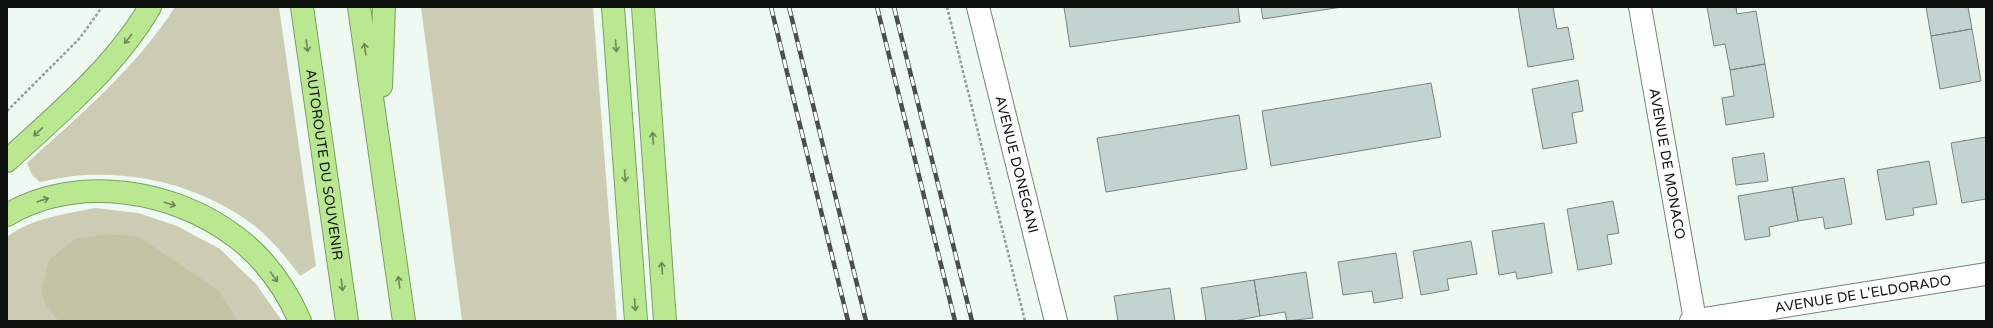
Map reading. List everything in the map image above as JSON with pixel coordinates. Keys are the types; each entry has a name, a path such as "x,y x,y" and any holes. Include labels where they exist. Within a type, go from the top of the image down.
{"highway":[{"path":"7,161 68,104 115,56 133,33 150,7"},
{"name":"AUTOROUTE DU SOUVENIR","path":"302,7 347,321"},
{"path":"359,7 404,321"},
{"path":"378,143 384,7"},
{"path":"613,7 636,321"},
{"path":"643,7 665,321"},
{"path":"7,215 29,204 52,197 99,191 149,197 173,204 217,224 237,238 256,255 287,294 300,321"}],"street":[{"name":"AVENUE DONEGANI","path":"978,7 1056,321"},
{"name":"AVENUE DE MONACO","path":"1640,7 1693,321"},
{"name":"AVENUE DE L'ELDORADO","path":"1693,321 1986,274"}],"path":[{"path":"7,111 80,38 102,7"},
{"path":"947,7 1025,321"}],"green space":[{"path":"175,7 279,7 316,266 300,276 265,235 251,223 213,200 193,192 172,185 129,176 85,175 40,182 32,175 27,163 125,71 143,51"},
{"path":"421,7 593,7 617,321 462,321"},
{"path":"95,208 138,213 177,226 220,249 256,284 282,321 7,321 7,237 27,225 38,221"},
{"path":"109,234 139,237 219,291 238,321 59,321 46,307 41,292 49,260 75,239"}],"building":[{"path":"1064,7 1238,7 1240,22 1070,47"},
{"path":"1261,7 1342,7 1263,19"},
{"path":"1518,7 1553,7 1557,29 1568,27 1574,59 1528,67"},
{"path":"1707,7 1736,7 1737,14 1756,11 1765,64 1730,70 1725,44 1714,46"},
{"path":"1926,7 1968,7 1972,29 1931,36"},
{"path":"1972,29 1981,81 1940,89 1931,36"},
{"path":"1765,64 1774,117 1726,125 1722,98 1734,96 1730,70"},
{"path":"1578,80 1583,111 1572,113 1577,143 1543,149 1532,89"},
{"path":"1431,83 1441,137 1271,166 1262,111"},
{"path":"1239,115 1247,169 1106,192 1097,138"},
{"path":"1986,137 1986,199 1962,203 1951,143"},
{"path":"1764,153 1768,181 1736,185 1732,158"},
{"path":"1929,161 1937,204 1913,208 1914,215 1886,220 1877,170"},
{"path":"1844,178 1852,224 1825,229 1823,217 1798,221 1792,187"},
{"path":"1792,187 1798,221 1769,227 1770,236 1745,240 1738,196"},
{"path":"1613,201 1619,233 1607,235 1612,264 1578,270 1567,209"},
{"path":"1544,223 1552,273 1517,279 1516,272 1499,275 1492,231"},
{"path":"1471,241 1477,274 1447,279 1449,290 1421,295 1413,251"},
{"path":"1396,253 1403,298 1374,303 1372,291 1343,295 1338,262"},
{"path":"1306,272 1313,318 1287,321 1285,312 1260,316 1254,280"},
{"path":"1254,280 1260,316 1234,321 1206,321 1201,288"},
{"path":"1170,288 1175,321 1118,321 1114,296"}],"railway":[{"path":"771,7 848,321"},
{"path":"789,7 866,321"},
{"path":"877,7 955,321"},
{"path":"894,7 972,321"}]}
